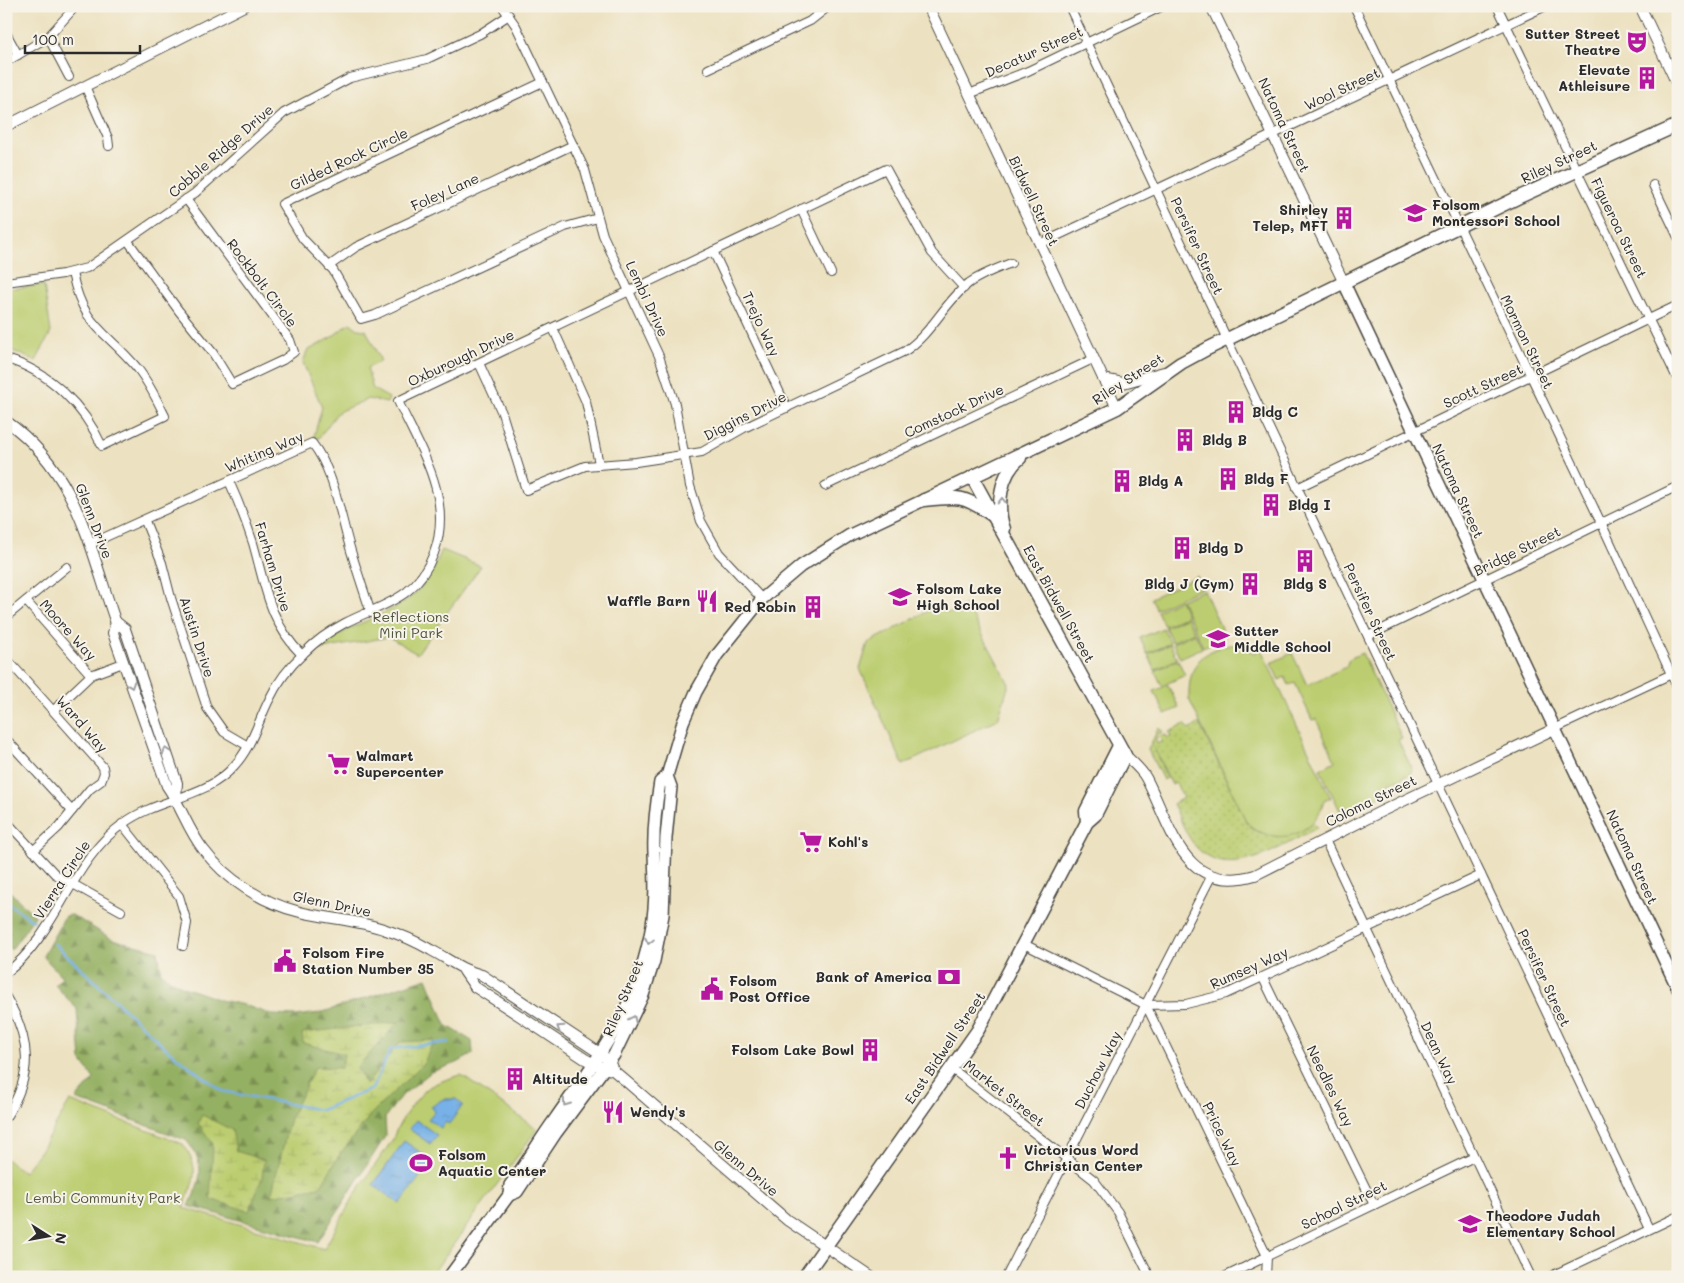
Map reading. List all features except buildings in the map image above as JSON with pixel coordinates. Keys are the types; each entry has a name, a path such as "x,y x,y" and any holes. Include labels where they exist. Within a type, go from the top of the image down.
{"main road":[{"name":"Riley Street","path":"604,1063 634,990 647,949 655,895 656,872 654,853 657,798 660,782 667,776 683,722 704,676 731,634 762,599 801,566 828,547 1117,408 1170,370 1228,338 1576,170 1678,125"},
{"name":"Natoma Street","path":"1344,283 1678,989"},
{"path":"1011,548 1002,524 1001,498 1004,481 1011,465 1039,446"},
{"name":"East Bidwell Street","path":"804,1277 952,1068 988,1013 1087,822 1086,811 1122,750 972,477"},
{"path":"924,500 959,497 971,500 994,517"},
{"name":"Riley Street","path":"449,1277 509,1195 510,1186 604,1063 638,1008 654,961 664,915 671,786 667,776"},
{"path":"657,798 662,807 660,847 666,861"}],"street":[{"path":"6,62 48,37 76,6"},
{"path":"6,126 244,6"},
{"name":"Lembi Drive","path":"502,6 509,14 543,82 589,181 603,235 669,383 694,504 709,537 731,567 762,599"},
{"path":"708,69 810,21 830,6"},
{"name":"Bidwell Street","path":"928,6 1117,408"},
{"name":"Persifer Street","path":"1069,6 1649,1229"},
{"name":"Decatur Street","path":"969,94 1028,71 1163,6"},
{"name":"Natoma Street","path":"1211,6 1344,283"},
{"name":"Mormon Street","path":"1354,6 1530,377 1674,672 1678,689"},
{"name":"Figueroa Street","path":"1497,6 1552,116 1576,170 1678,380"},
{"name":"Wool Street","path":"1040,244 1546,6"},
{"path":"1640,6 1678,86"},
{"name":"Cobble Ridge Drive","path":"6,282 72,273 99,261 186,200 284,113 350,78 427,59 480,34 509,14"},
{"path":"6,33 18,55"},
{"path":"48,37 69,78"},
{"name":"Gilded Rock Circle","path":"543,82 282,204 303,239 329,266 361,319 375,316 565,227 598,218"},
{"path":"86,86 108,138 109,146"},
{"name":"Foley Lane","path":"329,266 356,247 573,145"},
{"name":"Oxburough Drive","path":"176,798 204,789 224,776 241,758 270,698 286,672 302,655 329,632 371,613 400,597 419,578 433,555 440,530 440,503 435,482 398,401 886,169 932,253 964,288"},
{"path":"1653,185 1678,237"},
{"name":"Rockbolt Circle","path":"128,240 179,311 213,353 232,384 283,360 294,352 290,340 186,200"},
{"path":"801,209 831,273"},
{"name":"Trejo Way","path":"713,251 787,408"},
{"name":"Diggins Drive","path":"479,363 502,413 526,490 571,471 599,464 685,455 713,447 744,428 914,345 964,288 980,276 1011,264"},
{"path":"6,359 28,367 60,388 82,412 102,446 165,416 138,370 100,332 85,313 72,273"},
{"name":"Scott Street","path":"1297,488 1678,305"},
{"path":"553,328 586,402 599,464"},
{"name":"Comstock Drive","path":"825,486 1093,358"},
{"path":"1103,379 1123,383 1170,370"},
{"name":"Glenn Drive","path":"6,421 28,437 63,480 75,502 116,622 125,630 176,783 176,798"},
{"name":"Whiting Way","path":"90,544 145,521 312,443 320,453 335,495 371,613"},
{"name":"Farham Drive","path":"229,481 245,518 259,570 277,624 289,642 302,655"},
{"name":"Bridge Street","path":"1368,636 1678,486"},
{"name":"Austin Drive","path":"145,521 162,563 170,598 207,708 224,732 248,746"},
{"path":"6,617 67,567"},
{"name":"Moore Way","path":"26,601 91,675"},
{"path":"54,710 91,675 128,660 128,655 116,622"},
{"name":"Ward Way","path":"6,658 103,767 104,773 101,781 90,789 59,828 33,851"},
{"name":"Glenn Drive","path":"123,663 167,786 176,798 182,814 204,851 222,870 255,894 288,909 364,923 397,934 432,950 464,971 476,986 604,1063"},
{"name":"Coloma Street","path":"1122,750 1145,776 1181,852 1201,870 1212,875 1229,878 1256,875 1438,784 1674,672"},
{"path":"6,739 72,811"},
{"name":"Vierra Circle","path":"6,973 36,944 93,853 122,824 159,803 176,798"},
{"path":"6,821 55,874 121,911"},
{"path":"122,824 179,896 187,923 183,946"},
{"name":"Dean Way","path":"1325,840 1531,1277"},
{"name":"Duchow Way","path":"1006,1277 1212,875"},
{"name":"Rumsey Way","path":"1024,944 1146,1005 1200,1002 1226,994 1263,978 1481,875"},
{"name":"Glenn Drive","path":"464,971 482,975 604,1063 780,1215 871,1277"},
{"name":"Needles Way","path":"1263,978 1374,1204"},
{"path":"476,986 488,987 513,1001 516,999"},
{"path":"6,997 22,1027 26,1054 22,1087 6,1117"},
{"name":"Price Way","path":"1146,1005 1268,1256"},
{"name":"Market Street","path":"952,1068 1094,1180 1112,1200 1150,1277"},
{"name":"School Street","path":"1224,1277 1474,1156"},
{"path":"1550,1277 1678,1216"},
{"path":"1266,1277 1268,1256"}],"green space":[{"path":"44,285 51,332 36,361 6,348 6,289"},
{"path":"350,323 358,329 366,330 381,361 367,368 373,389 389,398 387,403 368,399 338,412 318,439 314,436 322,407 303,363 307,351 329,339"},
{"name":"Reflections Mini Park","path":"442,550 481,566 417,654 389,637 317,650 349,629 394,608 415,593 425,582"},
{"path":"1197,576 1202,588 1156,609 1151,598"},
{"path":"1204,590 1225,637 1203,647 1181,600"},
{"path":"1180,600 1187,616 1164,626 1157,611"},
{"path":"966,604 1009,684 998,719 903,765 860,669 868,643 934,608 949,613"},
{"path":"1187,617 1194,632 1172,642 1165,627"},
{"path":"1163,628 1170,643 1147,654 1140,638"},
{"path":"1195,633 1202,648 1180,658 1173,643"},
{"path":"1170,644 1177,659 1155,670 1148,654"},
{"path":"1231,645 1239,645 1254,653 1261,649 1331,798 1324,801 1312,823 1292,835 1281,837 1269,835 1258,831 1247,823 1189,699 1191,678 1198,662 1211,651"},
{"path":"1292,653 1307,685 1346,667 1349,659 1362,653 1402,738 1398,740 1412,769 1410,774 1379,788 1382,795 1342,815 1320,769 1335,761 1316,719 1312,720 1295,683 1289,685 1285,677 1279,680 1271,663"},
{"path":"1178,660 1185,675 1162,686 1155,671"},
{"path":"1168,685 1179,708 1165,714 1154,691"},
{"path":"1199,723 1247,823 1257,832 1305,829 1313,823 1317,828 1273,851 1241,862 1225,862 1210,858 1197,848 1186,832 1173,804 1183,798 1176,783 1172,785 1153,746 1167,778 1163,780 1148,750 1159,727 1163,732 1158,734 1157,744 1161,742 1160,736 1166,735 1168,738 1171,737 1169,732 1185,724 1190,730"},
{"path":"6,888 35,916 11,950 6,943"},
{"path":"72,915 112,939 158,951 161,973 181,986 272,1015 296,1016 320,1013 427,978 446,1025 472,1041 473,1054 457,1063 431,1072 400,1097 385,1118 386,1135 318,1242 189,1206 197,1188 200,1172 197,1157 186,1140 76,1099 94,1079 81,1060 77,1009 55,985 62,977 43,956 65,916"},
{"path":"399,1022 357,1067 366,1085 400,1042 434,1040 424,1063 373,1112 340,1154 320,1187 271,1196 290,1118 315,1067 341,1068 344,1054 303,1043 302,1033"},
{"name":"Lembi Community Park","path":"461,1075 537,1129 430,1277 6,1277 6,1159 24,1172 42,1148 70,1101 183,1144 189,1153 194,1169 193,1183 184,1208 324,1249 356,1193 393,1139 403,1118 414,1102 431,1086"},
{"path":"202,1115 232,1130 236,1151 264,1160 262,1178 249,1211 210,1199 213,1144 198,1123"}],"water":[{"path":"443,1099 456,1099 463,1105 449,1124 446,1122 441,1128 428,1119 435,1111 431,1107"},
{"path":"416,1120 437,1135 430,1144 409,1129"},
{"path":"404,1141 432,1160 400,1204 373,1185"}],"waterway":[{"path":"6,902 34,921"},
{"path":"55,944 168,1050 222,1091 321,1110 372,1089 391,1049 449,1042"}],"place":[{"name":"Sutter Street Theatre","path":"1637,42"},
{"name":"Elevate Athleisure","path":"1647,78"},
{"name":"Folsom Montessori School","path":"1415,213"},
{"name":"Shirley Telep, MFT","path":"1344,218"},
{"name":"Bldg C","path":"1236,412"},
{"name":"Bldg B","path":"1185,440"},
{"name":"Bldg F","path":"1228,479"},
{"name":"Bldg A","path":"1122,481"},
{"name":"Bldg I","path":"1271,505"},
{"name":"Bldg D","path":"1182,548"},
{"name":"Bldg S","path":"1305,561"},
{"name":"Bldg J (Gym)","path":"1250,584"},
{"name":"Folsom Lake High School","path":"900,597"},
{"name":"Waffle Barn","path":"707,601"},
{"name":"Red Robin","path":"813,607"},
{"name":"Sutter Middle School","path":"1218,639"},
{"name":"Walmart Supercenter","path":"339,764"},
{"name":"Kohl's","path":"811,842"},
{"name":"Folsom Fire Station Number 35","path":"285,961"},
{"name":"Bank of America","path":"949,977"},
{"name":"Folsom Post Office","path":"712,989"},
{"name":"Folsom Lake Bowl","path":"870,1050"},
{"name":"Altitude","path":"515,1079"},
{"name":"Wendy's","path":"613,1112"},
{"name":"Victorious Word Christian Center","path":"1008,1158"},
{"name":"Folsom Aquatic Center","path":"421,1163"},
{"name":"Theodore Judah Elementary School","path":"1470,1224"}]}
